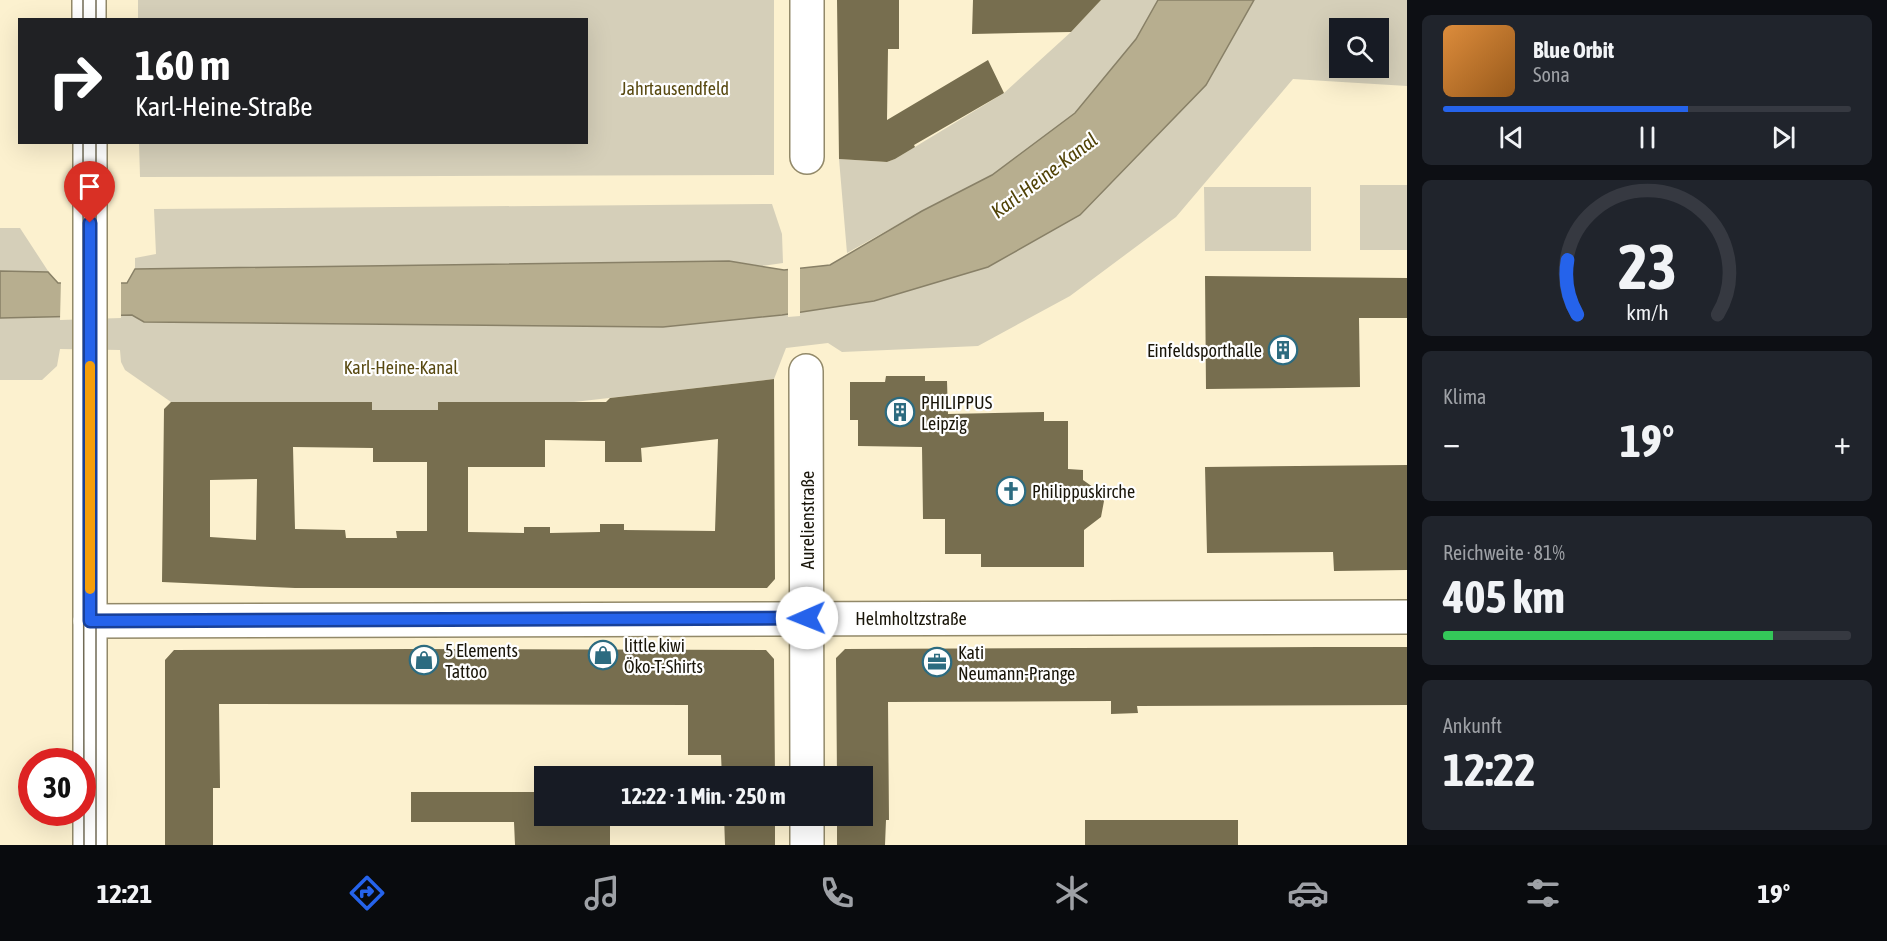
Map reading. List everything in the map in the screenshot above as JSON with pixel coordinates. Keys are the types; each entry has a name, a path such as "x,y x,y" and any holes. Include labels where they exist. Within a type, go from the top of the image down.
{"street":[{"path":"89,0 89,18"},
{"path":"807,0 807,157"},
{"path":"90,144 90,845"},
{"name":"Aurelienstraße","path":"806,371 807,766"},
{"name":"Helmholtzstraße","path":"90,621 1407,617"},
{"path":"807,826 807,845"}],"green space":[{"name":"Jahrtausendfeld","path":"138,0 774,0 774,175 140,177 139,144 588,144 588,18 138,18"},
{"path":"1101,0 1158,0 1136,39 1075,113 992,175 847,253 839,159 887,162 895,159 1004,93 1071,32"},
{"name":"Karl-Heine-Kanal","path":"1254,0 1407,0 1407,86 1293,79 1176,217 1070,296 978,346 842,352 828,343 786,348 774,379 574,402 439,402 438,415 405,410 372,414 372,402 171,402 125,370 121,362 120,350 60,349 57,366 42,380 0,380 0,318 133,315 144,322 663,327 782,315 874,301 1206,85"},
{"path":"1360,185 1407,185 1407,250 1360,250"},
{"path":"1204,187 1311,187 1311,251 1205,251"},
{"path":"772,204 782,234 783,263 762,266 729,261 135,269 135,258 156,254 154,209"},
{"path":"0,228 20,228 50,274 0,273"}],"water":[{"path":"1158,0 1254,0 1206,85 1080,215 988,267 874,301 782,315 663,327 144,322 132,315 0,318 0,271 48,272 58,283 127,283 135,269 729,261 784,270 830,265 922,211 992,175 1075,113 1136,39"}],"pier":[{"path":"800,265 800,316 788,317 788,267"},
{"path":"61,280 121,280 121,318 60,320"}],"building":[{"path":"837,0 899,0 899,49 888,49 887,120 988,60 1004,93 914,145 915,147 895,159 887,162 839,159"},
{"path":"973,0 1101,0 1071,32 972,34"},
{"name":"Einfeldsporthalle","path":"1205,276 1407,278 1407,318 1359,318 1360,387 1206,389"},
{"name":"Philippuskirche","path":"886,376 925,376 925,381 947,381 948,414 1044,412 1044,421 1068,421 1068,469 1083,470 1083,480 1100,492 1104,501 1101,517 1084,530 1084,567 981,567 981,554 945,554 945,519 923,519 922,447 858,446 858,420 850,420 850,382 885,382"},
{"path":"774,379 775,579 767,588 295,588 162,582 164,409 171,402 372,402 372,410 438,410 438,402 606,402 610,398","holes":["718,439 715,531 624,530 624,524 600,524 600,532 550,533 550,527 524,527 524,533 468,532 468,467 545,467 545,440 605,441 605,462 642,462 641,448","293,447 373,448 373,462 427,462 427,531 396,531 397,538 346,538 345,530 295,529","257,479 256,540 210,537 210,480"]},
{"path":"1407,465 1407,570 1334,571 1333,552 1207,553 1205,467"},
{"path":"1407,647 1407,705 1137,706 1138,713 1111,714 1111,701 888,702 889,820 886,820 885,845 837,845 837,826 873,826 873,766 837,766 836,658 845,649"},
{"path":"174,650 766,650 774,659 775,766 722,766 721,755 688,755 688,705 219,704 220,788 213,788 213,845 165,845 165,660"},
{"path":"411,792 534,792 534,826 610,826 610,845 515,845 514,822 411,822"},
{"path":"1085,820 1238,820 1238,845 1085,845"},
{"path":"724,826 775,826 775,845 725,845"}],"tram line":[{"path":"83,0 83,18"},
{"path":"96,0 96,18"},
{"path":"83,144 84,845"},
{"path":"96,144 96,845"}],"slow traffic":[{"path":"90,366 90,589"}],"place":[{"name":"Einfeldsporthalle","path":"1283,350"},
{"name":"PHILIPPUS Leipzig","path":"900,412"},
{"name":"Philippuskirche","path":"1011,491"},
{"name":"little kiwi Öko-T-Shirts","path":"603,655"},
{"name":"5 Elements Tattoo","path":"424,660"},
{"name":"Kati Neumann-Prange","path":"937,662"}],"route":[{"path":"90,223 90,621 807,618"}]}
